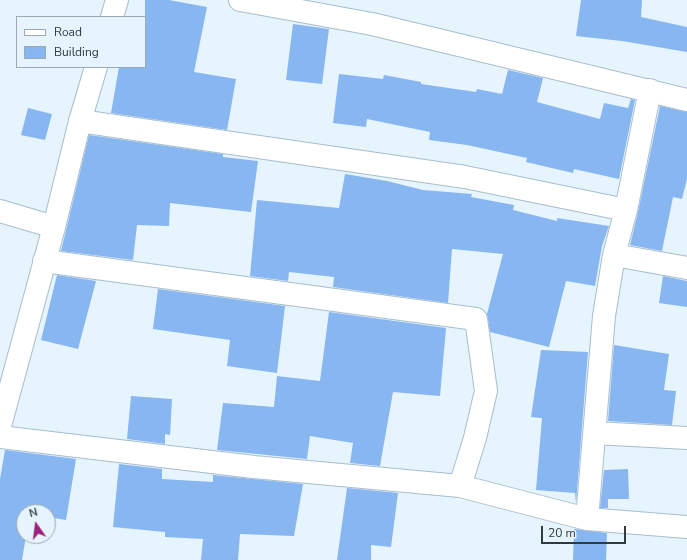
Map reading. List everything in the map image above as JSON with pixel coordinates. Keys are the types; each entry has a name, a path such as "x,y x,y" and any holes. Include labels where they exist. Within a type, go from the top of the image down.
{"street":[{"path":"112,16 117,0"},
{"path":"240,0 372,24 687,100"},
{"path":"0,426 5,394 54,227 80,121 96,68"},
{"path":"587,519 604,316 614,255 626,210 650,90"},
{"path":"80,121 465,177 626,210"},
{"path":"0,211 54,227"},
{"path":"614,255 687,268"},
{"path":"44,261 476,319 486,391 475,438 460,486"},
{"path":"595,433 687,438"},
{"path":"0,437 254,467 460,486 587,519 687,527"}],"building":[{"path":"145,0 169,0 207,7 194,72 236,79 227,130 111,113 119,68 146,68"},
{"path":"581,0 642,0 641,17 687,27 687,52 622,41 576,36"},
{"path":"293,24 329,29 322,84 286,80"},
{"path":"508,70 543,78 537,102 600,119 604,103 628,108 631,99 635,100 619,179 574,169 573,173 526,162 527,158 467,145 429,140 430,132 367,119 366,127 333,123 339,74 383,79 384,75 421,82 421,84 476,92 477,89 502,94"},
{"path":"660,106 687,112 687,179 682,199 673,197 662,251 630,245"},
{"path":"28,108 52,114 45,140 21,135"},
{"path":"89,135 223,154 223,157 258,161 251,212 170,203 169,226 137,225 133,260 61,251"},
{"path":"345,174 387,181 423,190 472,194 471,197 514,205 513,210 557,221 557,218 609,226 602,246 595,286 566,281 549,347 490,332 487,314 503,254 452,249 448,303 333,287 334,277 289,272 288,281 250,276 257,200 339,208"},
{"path":"57,275 96,281 78,349 41,340"},
{"path":"663,276 687,281 687,307 659,303"},
{"path":"158,289 285,306 277,373 227,366 230,340 153,329"},
{"path":"329,312 446,328 440,396 393,392 380,466 350,463 353,443 310,436 307,459 217,450 223,403 274,407 277,376 320,381"},
{"path":"614,345 669,354 664,390 676,391 672,425 608,421"},
{"path":"541,350 588,352 576,503 575,493 536,490 542,418 531,417"},
{"path":"131,396 172,399 170,435 165,434 165,444 127,439"},
{"path":"5,450 76,459 66,520 56,518 56,504 16,504 16,544 25,544 22,560 0,560 0,479"},
{"path":"119,464 162,469 162,479 213,482 213,475 303,484 294,536 240,534 238,560 201,560 203,539 165,537 165,532 113,527"},
{"path":"628,469 629,499 608,499 608,508 600,508 604,470"},
{"path":"347,488 398,493 391,547 371,545 371,560 337,560"},
{"path":"574,529 607,533 606,560 573,560"}]}
